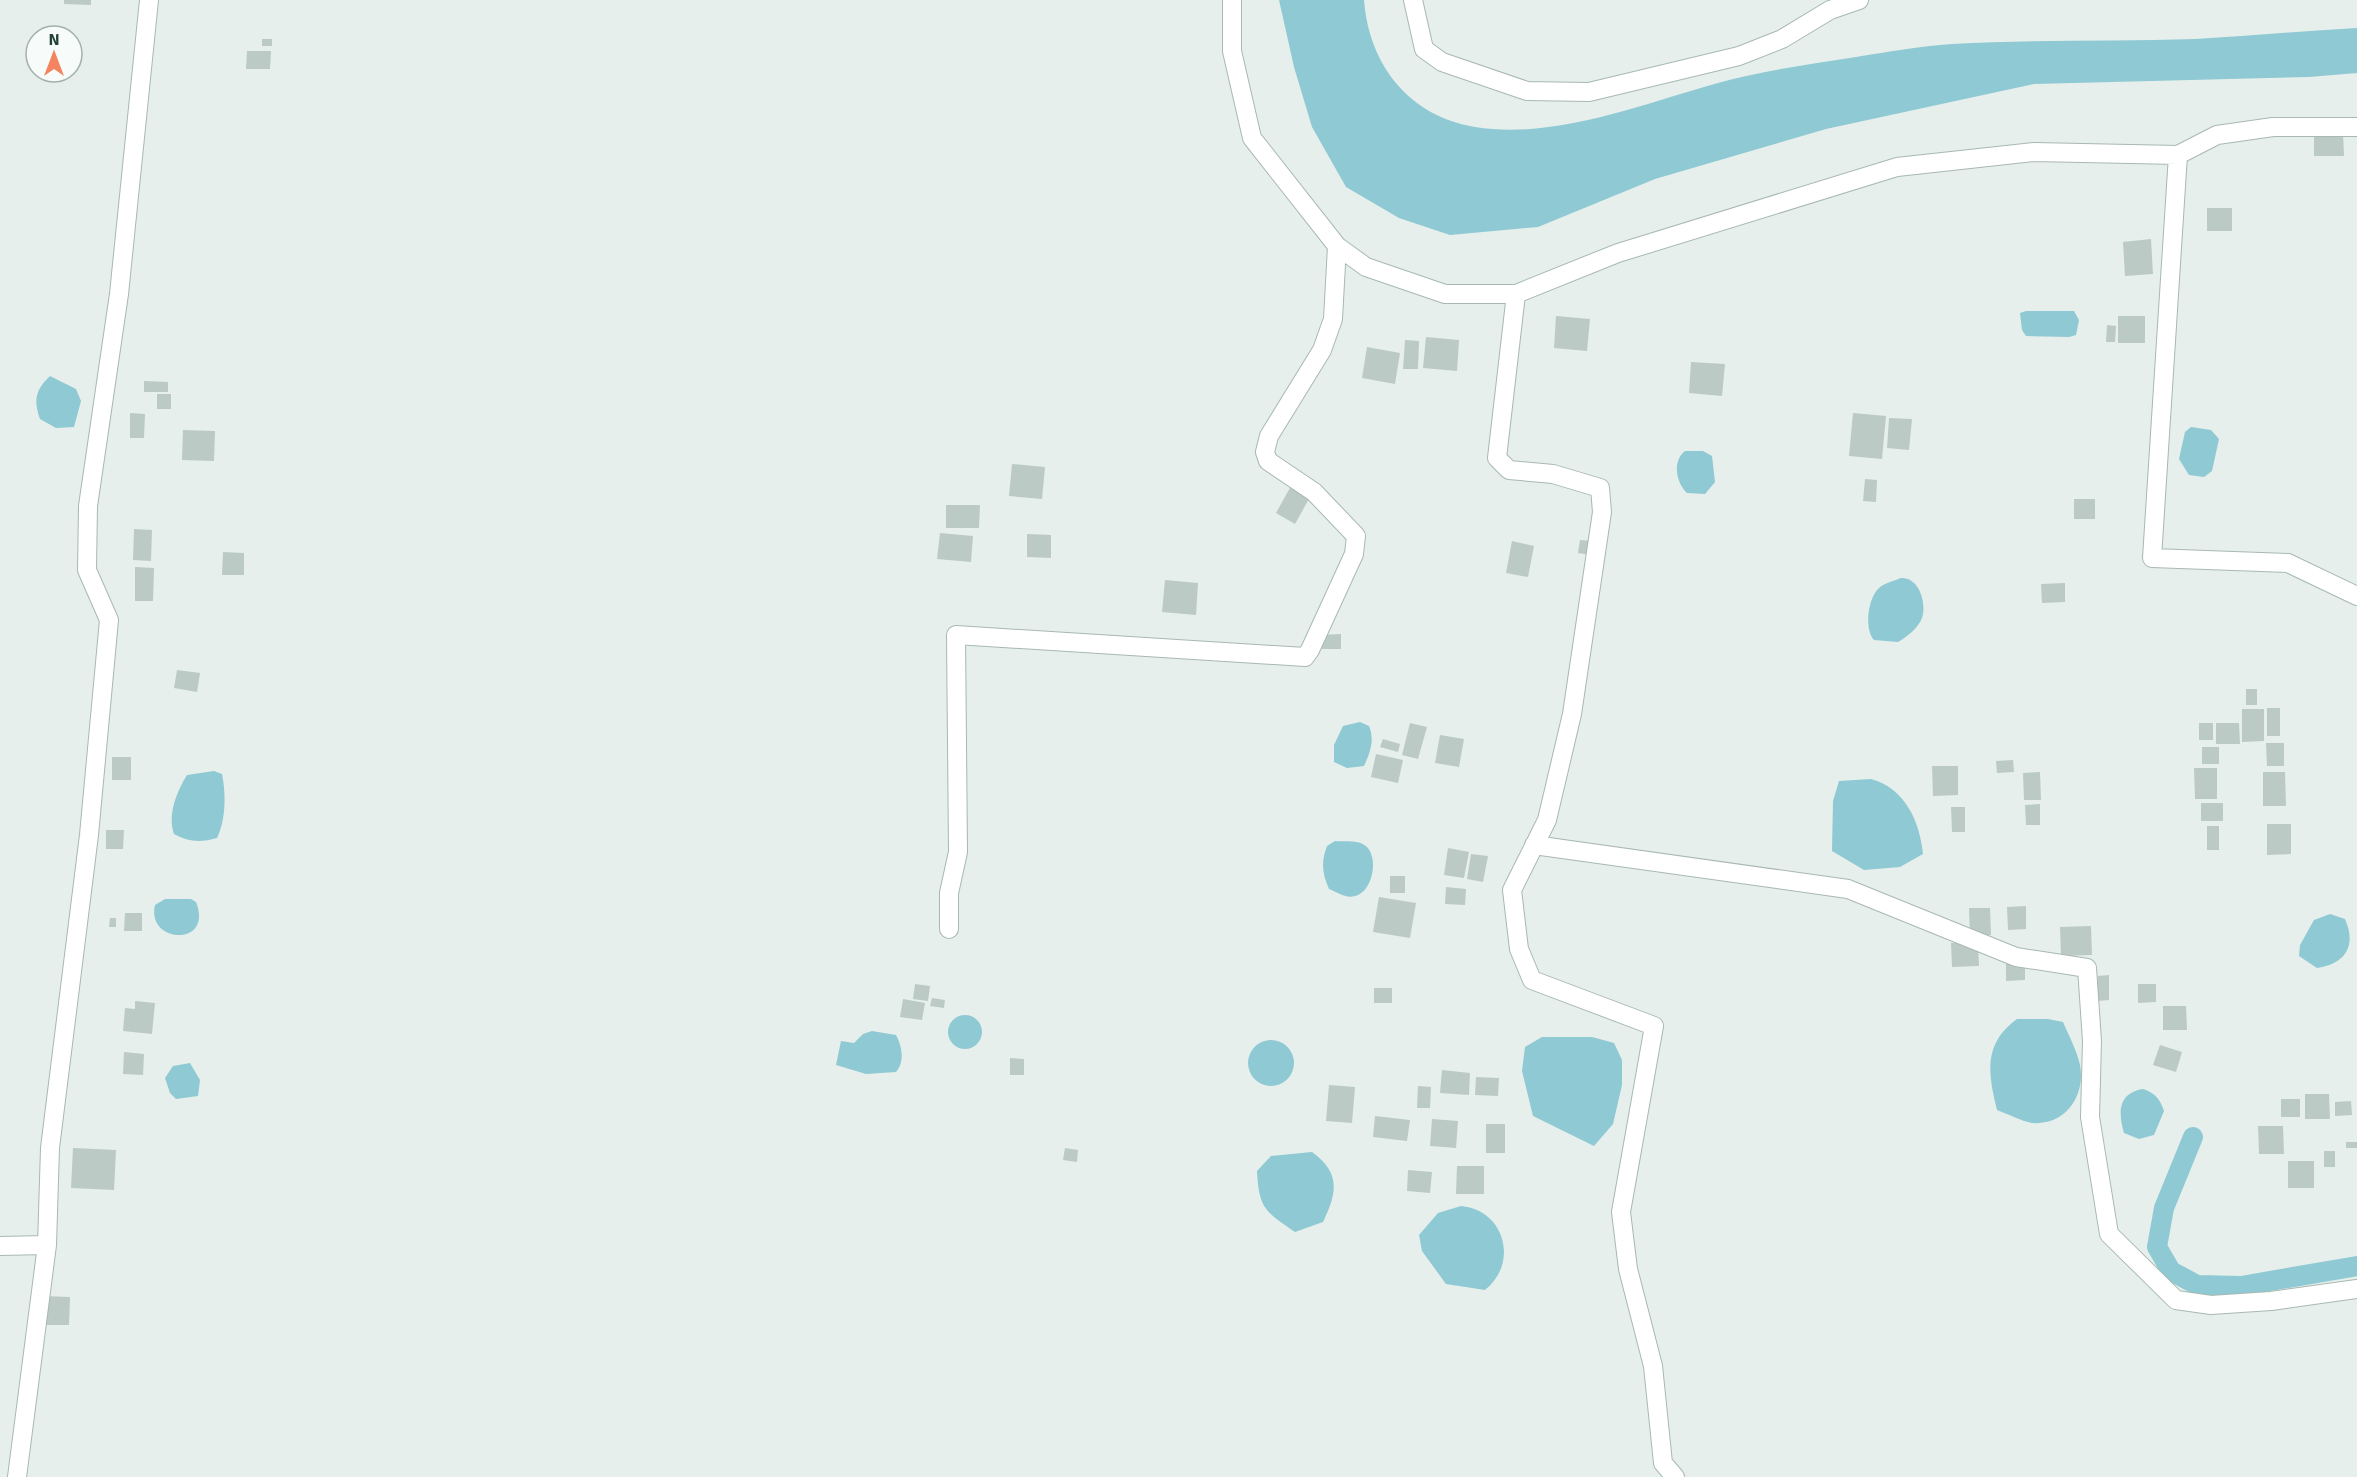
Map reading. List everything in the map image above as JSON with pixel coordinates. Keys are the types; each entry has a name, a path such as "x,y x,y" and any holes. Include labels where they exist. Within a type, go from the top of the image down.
{"street":[{"path":"17,1477 47,1245 50,1148 89,835 109,620 87,570 88,506 119,294 149,0"},
{"path":"1232,0 1232,51 1252,138 1337,246 1366,267 1444,294 1516,294 1618,253 1897,167 2034,152 2178,155 2217,135 2273,127 2357,127"},
{"path":"1413,0 1424,49 1442,62 1527,91 1589,92 1739,57 1782,39 1829,5 1859,0"},
{"path":"2178,155 2152,558 2288,562 2357,597"},
{"path":"949,929 950,893 958,852 956,635 1305,657 1310,650 1354,554 1356,536 1314,492 1268,461 1264,452 1269,436 1322,350 1334,319 1337,246"},
{"path":"1516,294 1497,458 1509,470 1553,474 1600,488 1602,512 1572,714 1547,820 1512,890 1518,949 1532,980 1654,1026 1620,1212 1628,1269 1653,1366 1664,1463 1675,1477"},
{"path":"1534,845 1848,889 2016,957 2087,968 2092,1041 2090,1117 2109,1234 2176,1300 2221,1305 2271,1301 2357,1289"},
{"path":"0,1246 47,1245"}],"water":[{"path":"1279,0 1364,0 1367,24 1374,46 1384,66 1412,99 1431,112 1451,121 1475,127 1505,130 1536,129 1598,118 1718,83 1769,71 1904,49 1952,44 2195,39 2357,28 2357,73 2309,77 2034,84 1826,129 1655,179 1538,227 1450,235 1399,218 1346,187 1312,127 1294,67"},
{"path":"2074,311 2079,320 2076,335 2069,337 2026,336 2022,330 2020,313"},
{"path":"50,376 76,389 81,401 74,427 56,428 40,419 37,395"},
{"path":"2191,427 2211,430 2219,439 2212,471 2204,477 2189,475 2179,459 2185,432"},
{"path":"1685,451 1703,451 1712,456 1715,482 1705,494 1687,493 1680,484 1677,466 1678,460"},
{"path":"1901,578 1917,586 1922,598 1922,618 1912,632 1898,642 1874,640 1868,622 1872,600 1880,587"},
{"path":"1360,722 1369,726 1371,731 1370,751 1364,766 1347,768 1334,762 1334,745 1343,726"},
{"path":"214,771 222,774 225,798 224,815 217,838 194,841 174,834 172,811 187,775"},
{"path":"1871,779 1883,783 1902,798 1918,830 1923,854 1900,867 1864,870 1832,851 1833,801 1839,781"},
{"path":"1335,841 1364,844 1371,853 1372,875 1366,888 1355,896 1348,897 1329,889 1323,867 1324,857 1327,846"},
{"path":"165,899 191,899 196,902 199,917 196,927 189,933 179,935 169,933 160,927 155,918 155,905"},
{"path":"2330,914 2345,919 2350,937 2349,945 2341,958 2327,966 2317,968 2299,956 2300,945 2314,920"},
{"path":"965,1015 977,1020 982,1032 977,1044 965,1049 953,1044 948,1032 953,1020"},
{"path":"2017,1019 2048,1019 2063,1022 2077,1054 2080,1065 2080,1088 2071,1107 2054,1120 2032,1123 1997,1110 1990,1072 1993,1049 2006,1029"},
{"path":"872,1031 896,1035 902,1054 901,1064 896,1072 866,1074 836,1065 841,1041 854,1043 863,1034"},
{"path":"1542,1037 1592,1037 1614,1043 1622,1060 1622,1085 1613,1124 1594,1146 1533,1116 1522,1071 1525,1047"},
{"path":"1271,1040 1287,1047 1294,1063 1287,1079 1271,1086 1255,1079 1248,1063 1255,1047"},
{"path":"190,1063 200,1080 198,1096 176,1099 170,1093 165,1078 173,1066"},
{"path":"2143,1089 2156,1097 2164,1111 2154,1135 2139,1139 2124,1133 2121,1111 2124,1099 2135,1091"},
{"path":"1312,1152 1328,1168 1334,1184 1333,1193 1323,1222 1295,1232 1266,1208 1260,1194 1257,1171 1271,1156"},
{"path":"1461,1206 1476,1210 1488,1217 1497,1227 1502,1239 1504,1253 1502,1266 1496,1279 1485,1290 1446,1284 1422,1251 1419,1235 1438,1213"}],"building":[{"path":"64,0 91,0 91,5 64,4"},
{"path":"262,39 272,39 272,46 262,46"},
{"path":"247,51 271,51 270,69 246,69"},
{"path":"2314,133 2343,133 2344,156 2314,156"},
{"path":"2207,208 2232,208 2232,231 2207,231"},
{"path":"2151,239 2153,274 2125,276 2123,242"},
{"path":"1556,316 1590,319 1587,351 1554,348"},
{"path":"2118,316 2145,316 2145,343 2118,343"},
{"path":"2107,325 2116,326 2115,342 2106,342"},
{"path":"1426,337 1459,340 1457,371 1423,368"},
{"path":"1405,340 1419,341 1418,369 1403,369"},
{"path":"1367,347 1400,353 1395,384 1362,378"},
{"path":"1691,362 1725,364 1722,396 1689,393"},
{"path":"144,381 168,382 168,392 144,392"},
{"path":"157,394 171,394 171,409 157,409"},
{"path":"130,413 145,414 144,438 130,438"},
{"path":"1853,413 1886,416 1882,459 1849,456"},
{"path":"1889,418 1912,419 1909,450 1887,448"},
{"path":"183,430 215,431 214,461 182,460"},
{"path":"1012,464 1045,467 1042,499 1009,496"},
{"path":"1865,479 1877,480 1876,502 1863,501"},
{"path":"1291,486 1310,497 1295,524 1276,513"},
{"path":"2074,499 2095,499 2095,519 2074,519"},
{"path":"946,505 980,505 979,528 946,528"},
{"path":"134,529 152,530 151,561 133,560"},
{"path":"940,533 973,536 971,562 937,559"},
{"path":"1027,534 1051,535 1051,558 1027,557"},
{"path":"1580,540 1593,541 1591,555 1578,553"},
{"path":"1512,541 1534,546 1528,577 1506,573"},
{"path":"223,552 244,553 244,575 222,575"},
{"path":"135,567 154,568 153,601 135,601"},
{"path":"1165,580 1198,583 1196,615 1162,612"},
{"path":"2065,583 2065,602 2042,603 2041,584"},
{"path":"1341,634 1341,649 1322,649 1321,635"},
{"path":"177,670 200,673 197,692 174,688"},
{"path":"2246,689 2257,689 2257,705 2246,705"},
{"path":"2267,708 2280,708 2280,736 2267,736"},
{"path":"2242,709 2264,709 2264,741 2242,742"},
{"path":"1410,723 1427,727 1418,759 1402,755"},
{"path":"2199,723 2213,723 2213,740 2199,740"},
{"path":"2216,723 2239,723 2240,744 2216,744"},
{"path":"1440,735 1464,739 1459,767 1435,763"},
{"path":"1383,739 1400,744 1398,752 1380,747"},
{"path":"2266,743 2284,743 2284,766 2267,766"},
{"path":"2202,747 2219,747 2219,764 2202,764"},
{"path":"1376,754 1403,760 1398,783 1371,777"},
{"path":"112,757 131,757 131,780 112,780"},
{"path":"2013,760 2014,772 1997,773 1996,761"},
{"path":"1932,766 1958,766 1958,795 1933,796"},
{"path":"2194,768 2217,768 2217,799 2195,799"},
{"path":"2040,772 2041,800 2024,800 2023,773"},
{"path":"2263,772 2285,772 2286,806 2263,806"},
{"path":"2201,803 2223,803 2223,821 2201,821"},
{"path":"2040,804 2040,825 2026,825 2025,805"},
{"path":"1951,807 1965,807 1965,832 1952,832"},
{"path":"2267,824 2291,824 2291,854 2267,855"},
{"path":"2207,826 2219,826 2219,850 2207,850"},
{"path":"106,830 124,830 123,849 106,849"},
{"path":"1448,848 1469,852 1464,878 1444,875"},
{"path":"1471,854 1488,856 1483,882 1467,879"},
{"path":"1390,876 1405,876 1405,893 1390,893"},
{"path":"1446,887 1466,889 1465,905 1445,904"},
{"path":"1379,897 1416,903 1410,938 1373,932"},
{"path":"2026,906 2026,929 2008,930 2007,907"},
{"path":"1969,908 1990,908 1991,935 1970,936"},
{"path":"125,913 142,913 142,931 124,931"},
{"path":"110,918 116,918 116,927 109,927"},
{"path":"2091,926 2092,955 2061,956 2060,927"},
{"path":"1978,942 1979,966 1952,967 1951,943"},
{"path":"2006,964 2025,964 2025,980 2006,981"},
{"path":"2109,975 2109,1000 2098,1001 2098,976"},
{"path":"915,984 930,986 928,1001 913,999"},
{"path":"2138,984 2156,984 2156,1002 2138,1003"},
{"path":"1374,988 1392,988 1392,1003 1374,1003"},
{"path":"932,998 945,1000 944,1008 930,1006"},
{"path":"903,999 925,1003 922,1020 900,1017"},
{"path":"135,1001 155,1003 152,1034 123,1031 125,1008 135,1009"},
{"path":"2163,1006 2186,1006 2187,1030 2163,1030"},
{"path":"2160,1045 2182,1052 2176,1072 2153,1065"},
{"path":"124,1052 144,1054 143,1075 123,1074"},
{"path":"1010,1058 1024,1059 1024,1075 1010,1075"},
{"path":"1442,1070 1470,1073 1469,1095 1440,1093"},
{"path":"1476,1077 1499,1078 1498,1096 1475,1095"},
{"path":"1329,1085 1355,1087 1352,1123 1326,1121"},
{"path":"1418,1086 1431,1087 1430,1108 1417,1108"},
{"path":"2305,1094 2329,1094 2330,1119 2305,1119"},
{"path":"2281,1099 2300,1099 2300,1117 2281,1117"},
{"path":"2351,1101 2352,1115 2335,1116 2335,1102"},
{"path":"1375,1116 1410,1120 1407,1141 1373,1137"},
{"path":"1432,1119 1458,1121 1456,1148 1430,1146"},
{"path":"1486,1124 1505,1124 1505,1153 1486,1153"},
{"path":"2258,1126 2283,1126 2284,1154 2259,1154"},
{"path":"2346,1142 2357,1142 2357,1148 2346,1148"},
{"path":"73,1148 116,1150 114,1190 71,1188"},
{"path":"1065,1148 1078,1150 1077,1162 1063,1160"},
{"path":"2324,1151 2335,1151 2335,1167 2324,1167"},
{"path":"2288,1161 2314,1161 2314,1188 2288,1188"},
{"path":"1457,1166 1484,1166 1484,1194 1456,1194"},
{"path":"1408,1170 1432,1172 1430,1193 1407,1191"},
{"path":"43,1296 70,1297 69,1325 42,1325"}],"waterway":[{"path":"2193,1137 2164,1208 2157,1247 2171,1271 2197,1285 2241,1286 2357,1266"}]}
